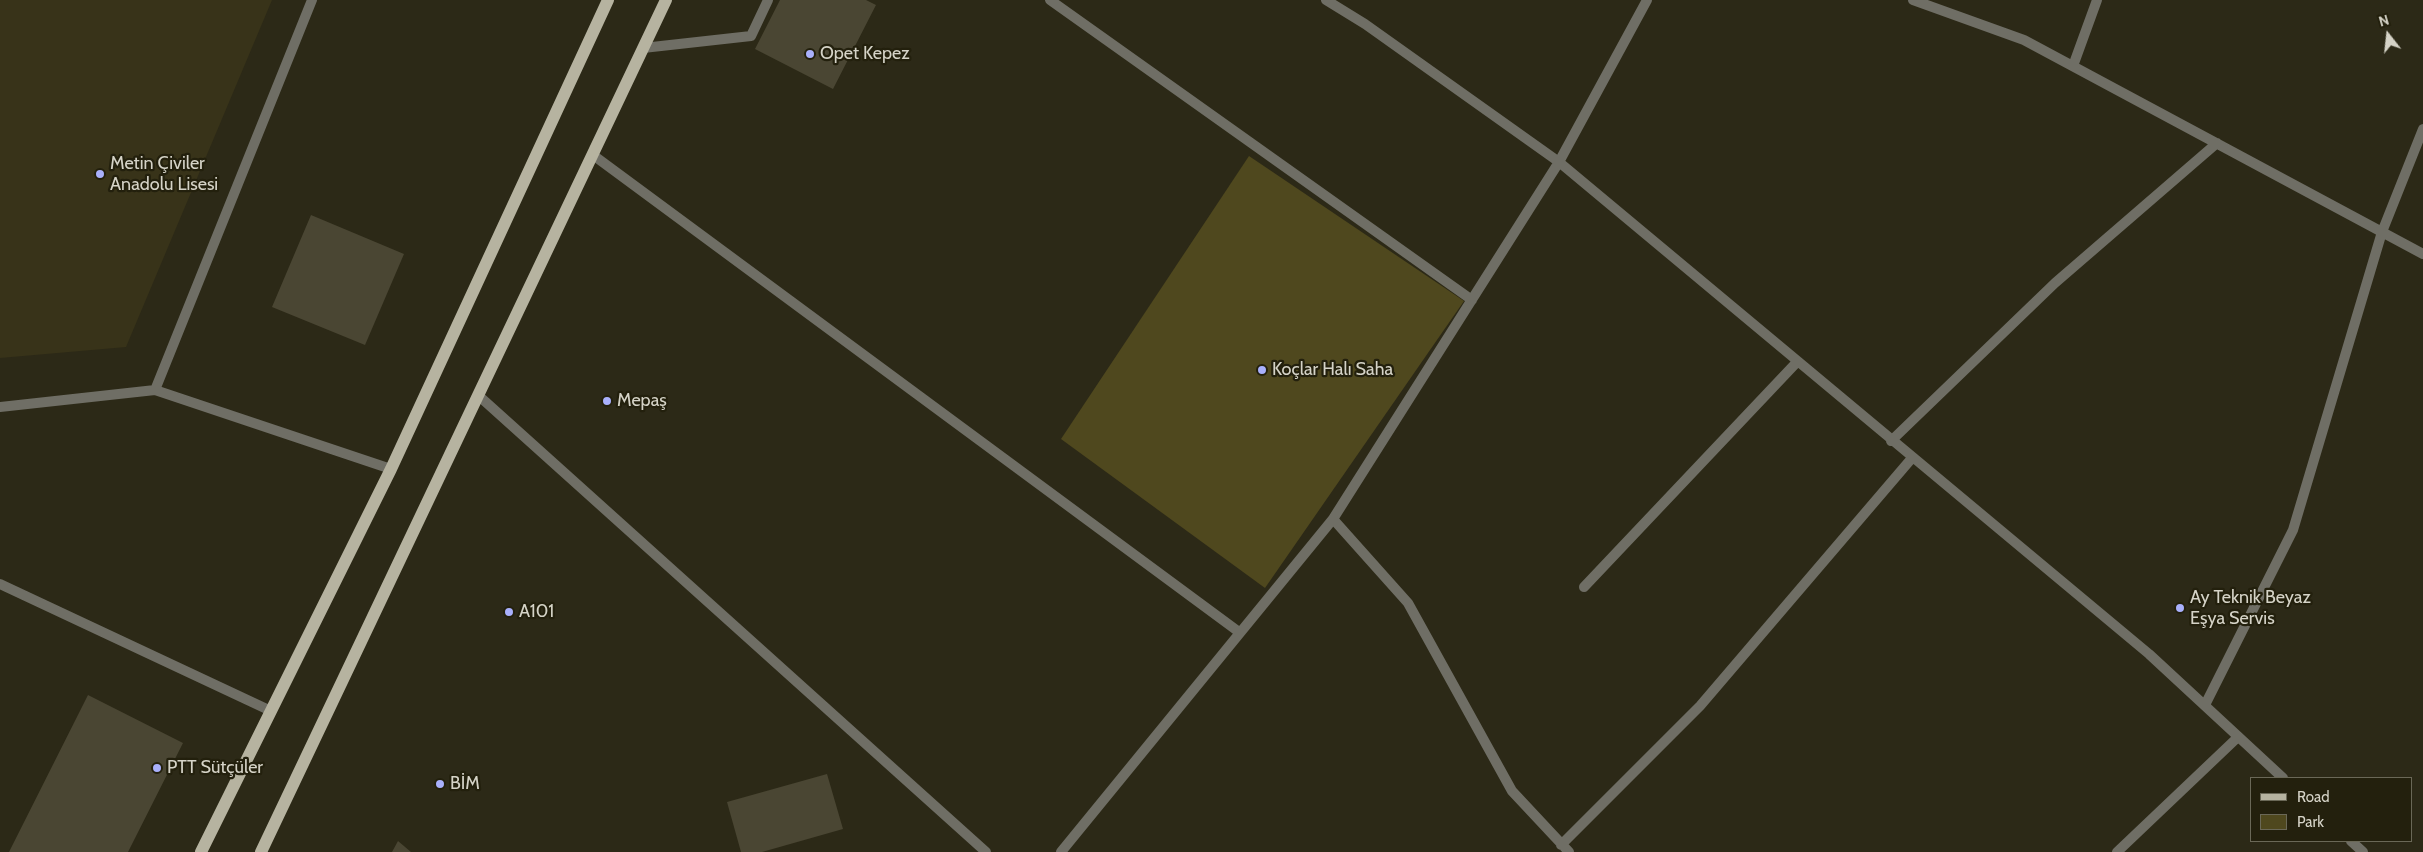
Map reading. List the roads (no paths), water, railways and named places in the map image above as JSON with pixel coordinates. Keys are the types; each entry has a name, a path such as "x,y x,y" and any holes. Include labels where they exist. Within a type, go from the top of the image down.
{"main road":[{"path":"201,852 390,469 608,0"},
{"path":"261,852 666,0"}],"street":[{"path":"155,390 312,0"},
{"path":"643,48 751,36 768,0"},
{"path":"1050,0 1472,300"},
{"path":"1326,0 1365,24 1559,162 1891,441 2149,654 2283,777"},
{"path":"1061,852 1333,519 1559,162 1648,0"},
{"path":"1913,0 2024,40 2423,254"},
{"path":"2073,66 2097,0"},
{"path":"2205,705 2293,530 2382,232 2423,129"},
{"path":"1891,441 2056,283 2217,143"},
{"path":"593,156 1239,632"},
{"path":"1584,586 1797,362"},
{"path":"0,407 155,390 390,469"},
{"path":"479,396 986,852"},
{"path":"1333,519 1408,603 1512,791 1565,849 1700,706 1912,458"},
{"path":"0,584 271,711"},
{"path":"2117,852 2238,736"},
{"path":"2352,842 2363,852"}],"place":[{"name":"Opet Kepez","path":"810,54"},
{"name":"Metin Çiviler Anadolu Lisesi","path":"100,174"},
{"name":"Koçlar Halı Saha","path":"1262,370"},
{"name":"Mepaş","path":"607,401"},
{"name":"Ay Teknik Beyaz Eşya Servis","path":"2180,608"},
{"name":"A101","path":"509,612"},
{"name":"PTT Sütçüler","path":"157,768"},
{"name":"BİM","path":"440,784"}]}
